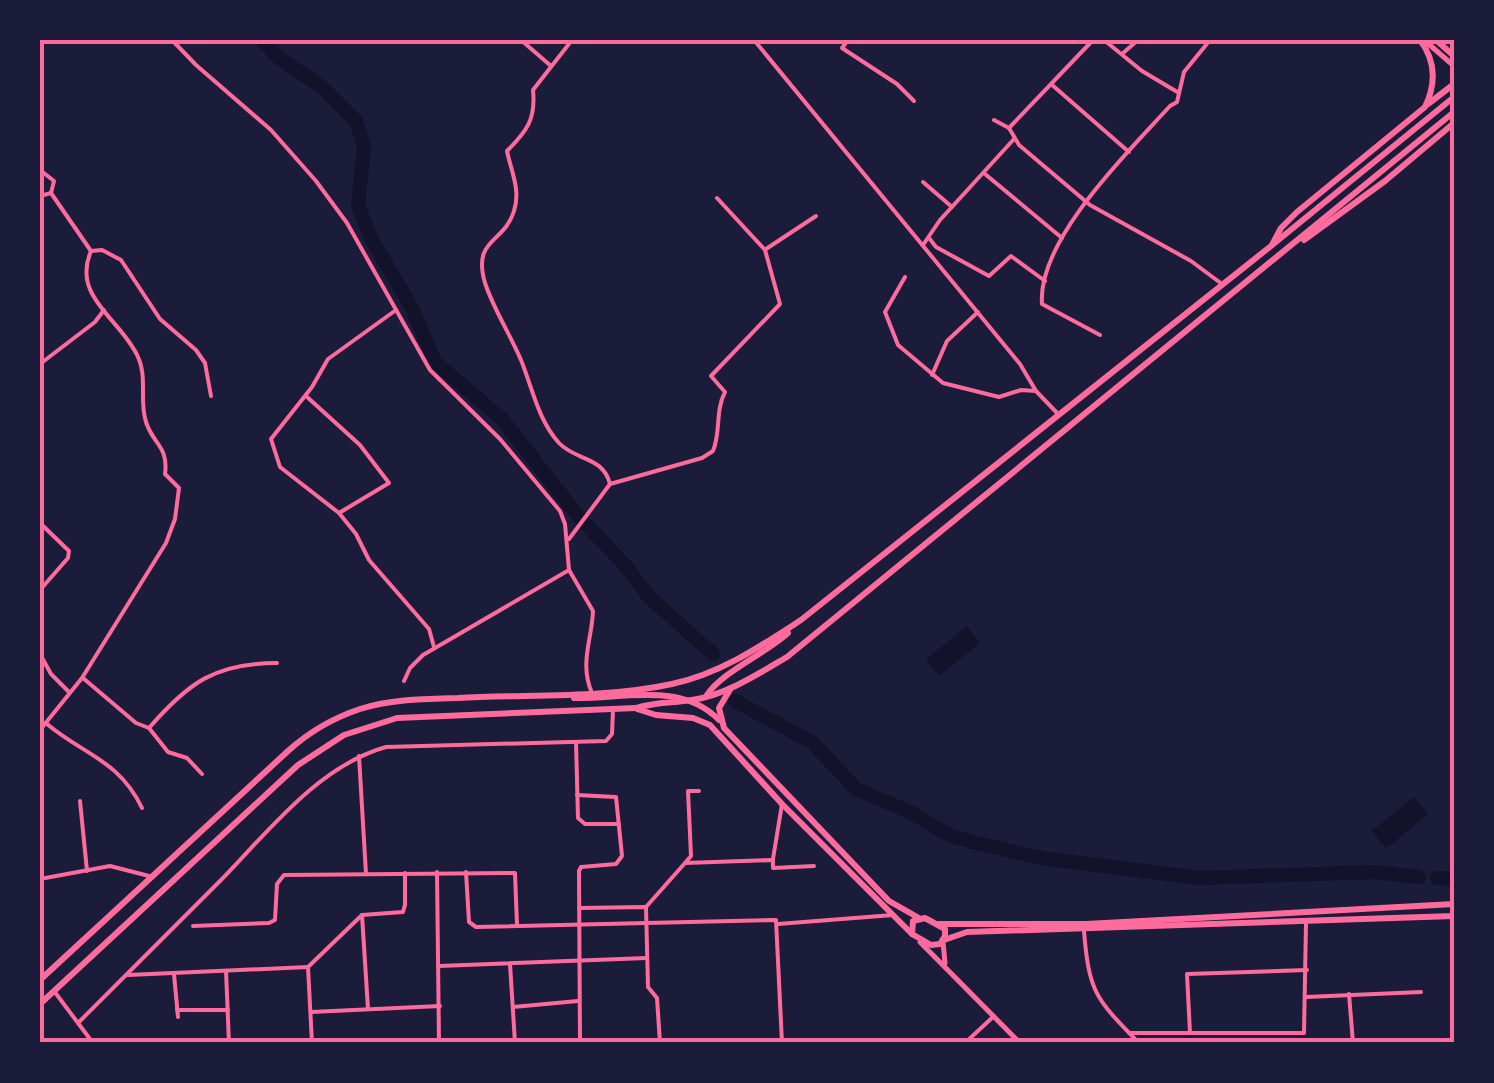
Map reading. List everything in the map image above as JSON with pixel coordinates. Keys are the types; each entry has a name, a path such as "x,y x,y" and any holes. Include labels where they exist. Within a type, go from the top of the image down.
{"main road":[{"path":"1422,40 1454,66"},
{"path":"1422,40 1433,68 1433,83 1424,107"},
{"path":"1436,40 1454,56"},
{"path":"1271,246 1280,228 1297,212 1454,84"},
{"path":"710,726 705,707 719,680 763,654 1454,97"},
{"path":"40,1004 298,765 344,734 378,722 415,716 636,708 692,700 733,686 787,656 1454,112"},
{"path":"1274,260 1374,189 1454,123"},
{"path":"40,980 300,740 342,716 373,705 405,700 545,696 658,687 722,668 802,620"},
{"path":"720,721 721,702 733,686"},
{"path":"545,696 670,695 705,707 889,901 919,918 940,924 1086,924 1454,904"},
{"path":"636,708 656,715 693,718 710,726 782,804 1020,1043"},
{"path":"913,935 934,946 968,932 1454,916"},
{"path":"913,935 912,924 919,918"},
{"path":"940,924 944,929 946,966"}],"street":[{"path":"172,40 271,130 316,180 347,223 430,370 500,438 560,511 566,524 569,570 593,611 585,652 586,680 592,693"},
{"path":"521,40 551,66"},
{"path":"572,40 534,90 536,111 527,132 508,151 516,206 508,225 485,246 482,268 488,292 553,435 566,449 607,471 610,484"},
{"path":"754,40 1020,364 1036,391 1059,414"},
{"path":"848,40 842,48 896,84 914,101"},
{"path":"1009,128 1093,40"},
{"path":"1104,40 1142,71 1179,93"},
{"path":"1122,54 1138,40"},
{"path":"1100,336 1044,308 1041,300 1045,281 1062,238 1086,201 1177,102 1184,72 1210,40"},
{"path":"1052,84 1129,152"},
{"path":"994,120 1009,128 1014,139 1086,201 1191,261 1222,284"},
{"path":"923,245 1014,139"},
{"path":"40,170 54,181 51,193 91,251"},
{"path":"984,173 1062,238"},
{"path":"923,182 952,207"},
{"path":"40,196 51,193"},
{"path":"566,541 610,484 702,458 713,451 719,405 725,392 711,376 780,304 765,250 717,198"},
{"path":"765,250 816,216"},
{"path":"929,238 936,247 990,276 1011,256 1045,281"},
{"path":"91,251 102,250 120,260 160,319 202,356 211,396"},
{"path":"40,730 82,678 166,543 180,488 165,474 167,458 145,419 139,360 84,276 91,251"},
{"path":"905,278 884,312 898,345 932,375 944,383 989,396 1036,391"},
{"path":"40,364 96,322 104,310"},
{"path":"396,310 328,358 306,396 272,438 280,467 339,512 369,560 429,628 434,647"},
{"path":"932,375 947,340 978,312"},
{"path":"306,396 360,445 389,482 339,512"},
{"path":"40,523 70,551 40,590"},
{"path":"404,681 410,668 434,647 569,570"},
{"path":"40,654 51,674 69,692"},
{"path":"150,728 179,694 208,674 247,662 277,662"},
{"path":"82,678 106,694 136,724 150,728 168,752 187,758 202,774"},
{"path":"78,1023 288,812 334,772 360,756 386,746 610,738 612,709"},
{"path":"47,724 116,769 142,808"},
{"path":"576,742 581,822 619,824"},
{"path":"360,756 366,874"},
{"path":"660,1043 656,998 648,987 646,907 692,856 688,791 700,791"},
{"path":"578,795 616,797 620,861 581,867 580,1043"},
{"path":"80,801 87,871"},
{"path":"782,804 774,868 814,866"},
{"path":"685,863 773,860"},
{"path":"40,879 110,866 153,877"},
{"path":"193,926 269,924 278,915 277,884 284,875 436,872 515,873 517,926"},
{"path":"436,872 439,1043"},
{"path":"466,872 472,925 772,918 778,924 782,1043"},
{"path":"126,975 308,967 362,915 402,912 406,906 405,873"},
{"path":"579,908 646,907"},
{"path":"362,915 368,1010"},
{"path":"778,924 896,915"},
{"path":"1129,1033 1304,1033 1306,919"},
{"path":"1084,931 1087,974 1097,999 1139,1043"},
{"path":"439,966 647,958"},
{"path":"510,964 516,1043"},
{"path":"308,967 312,1043"},
{"path":"1190,1033 1186,974 1307,970"},
{"path":"226,971 229,1043"},
{"path":"174,974 178,1014 228,1010"},
{"path":"54,992 92,1043"},
{"path":"1306,998 1422,992"},
{"path":"1349,994 1353,1043"},
{"path":"513,1008 578,1002"},
{"path":"311,1012 440,1006"},
{"path":"965,1043 994,1016"}],"shaded area":[{"path":"967,626 980,643 939,676 926,659"},
{"path":"1414,797 1428,814 1386,849 1372,831"}],"waterway":[{"path":"262,40 279,58 322,87 356,121 364,146 358,206 372,240 412,308 435,362 501,418 649,597 713,654"},
{"path":"735,701 812,742 856,789 910,812 951,836 976,843 1041,858 1199,878 1375,872 1419,877"},
{"path":"1437,878 1454,879"}]}
